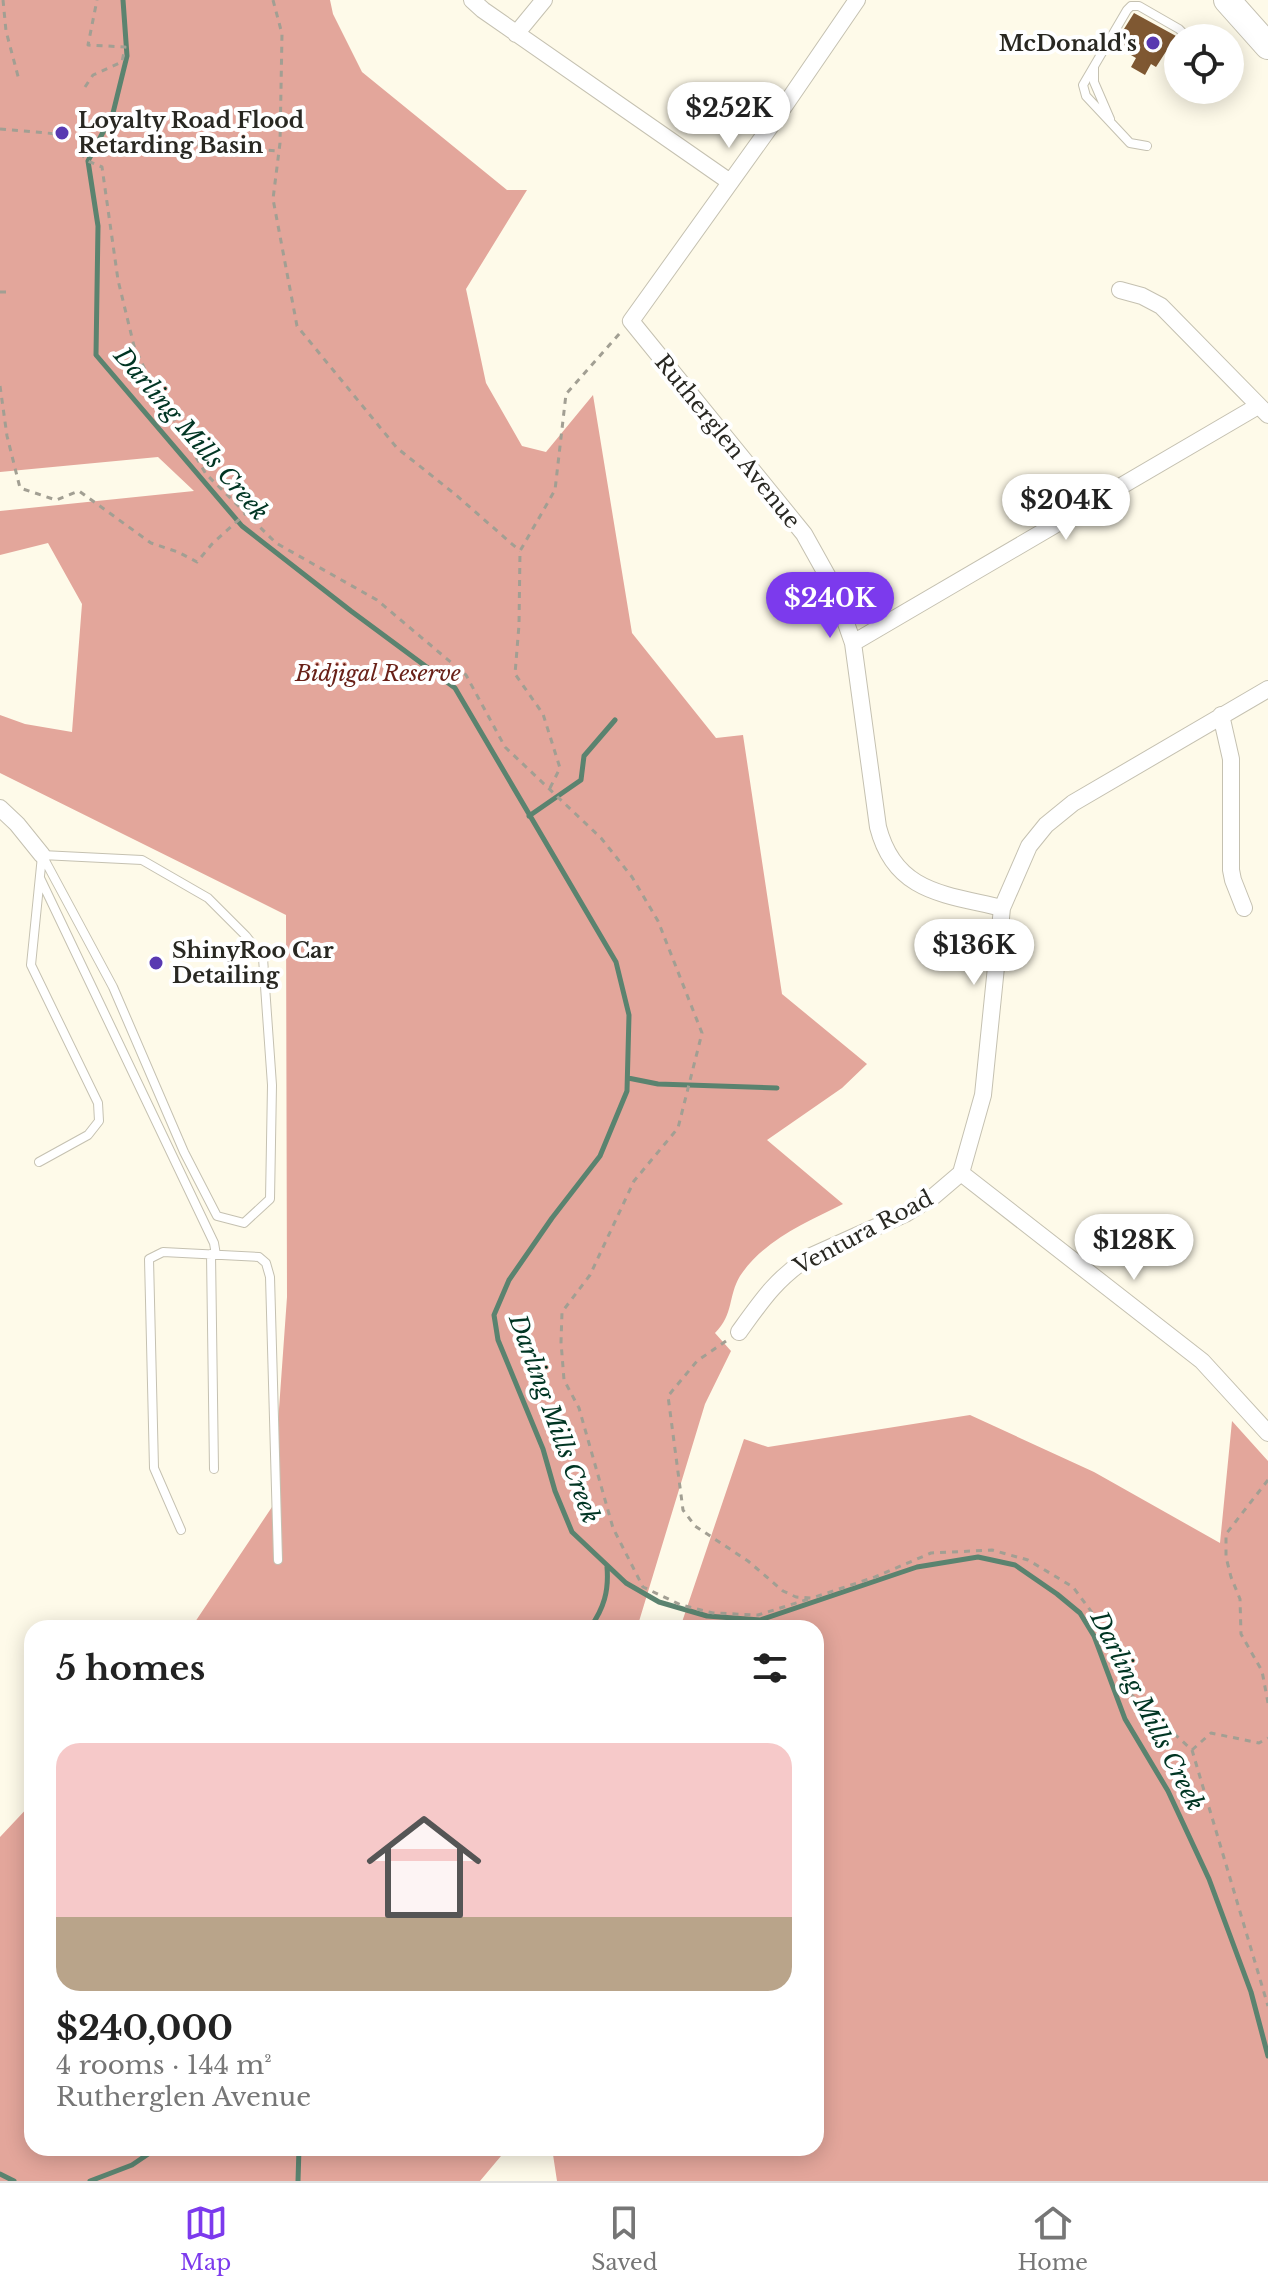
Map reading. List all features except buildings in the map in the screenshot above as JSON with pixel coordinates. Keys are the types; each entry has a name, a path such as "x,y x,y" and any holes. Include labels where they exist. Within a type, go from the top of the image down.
{"main road":[{"path":"1227,0 1268,46"}],"street":[{"path":"472,0 516,34 730,182"},
{"path":"516,34 544,0"},
{"path":"631,321 857,0"},
{"path":"853,643 1263,411 1161,306 1142,296 1120,290"},
{"name":"Rutherglen Avenue","path":"631,321 804,534 833,586 853,643 878,827 887,855 918,886 1002,908"},
{"path":"1268,689 1073,803 1029,846 1002,908 983,1095 961,1173 1202,1361 1268,1433"},
{"path":"1221,715 1231,759 1231,870 1244,908"},
{"path":"0,808 42,855"},
{"name":"Ventura Road","path":"739,1332 771,1287 794,1267 809,1257 907,1213 934,1196 961,1173"}],"lane":[{"path":"1147,146 1130,143 1113,127 1094,82 1094,67 1131,6 1139,6 1170,24"},
{"path":"42,855 142,860 208,898 263,958 272,1085 270,1199 244,1223 217,1216 184,1152 113,987 42,855"},
{"path":"39,1162 88,1135 99,1121 98,1103 31,965 42,855"},
{"path":"40,878 214,1243 214,1469"},
{"path":"181,1530 154,1468 149,1259 163,1252 259,1257 269,1271 278,1560"}],"path":[{"path":"3,0 6,31 19,80"},
{"path":"85,87 93,75 122,62 125,47 88,45 97,0"},
{"path":"273,0 282,34 279,151 273,199 297,326 397,448 520,551"},
{"path":"0,129 58,134"},
{"path":"149,141 279,151"},
{"path":"80,153 88,161 102,167 118,280 134,346 206,474 276,543 377,600 466,675 505,747 601,838 632,877 658,921 702,1033 678,1128 634,1181 590,1275 562,1312 564,1380 579,1408 613,1528 643,1587 681,1605 713,1613 758,1615 875,1577 931,1553 992,1550 1028,1560 1073,1587 1102,1626 1124,1688 1192,1750 1268,2006"},
{"path":"0,292 6,292"},
{"path":"550,788 560,768 543,714 515,674 520,551 555,490 566,394 631,321"},
{"path":"0,386 7,436 20,488 56,500 79,491 151,543 197,562 245,514"},
{"path":"739,1332 697,1361 668,1396 683,1510 695,1526 748,1561 783,1591 796,1597 812,1598"},
{"path":"1268,1480 1226,1534 1226,1557 1240,1599 1241,1634 1262,1671 1268,1703"},
{"path":"1192,1750 1211,1733 1259,1743 1268,1738"}],"green space":[{"name":"Bidjigal Reserve","path":"0,0 330,0 333,14 362,72 507,190 527,190 466,289 486,383 522,446 546,452 593,395 632,633 716,738 743,735 782,994 867,1064 842,1088 767,1140 843,1204 773,1242 750,1263 736,1283 728,1312 715,1333 731,1351 705,1404 639,1620 196,1620 272,1507 287,1297 286,915 0,773 0,715 25,724 72,732 82,604 48,543 0,555 0,511 194,491 158,457 0,472"},
{"path":"970,1415 1094,1472 1220,1543 1232,1421 1268,1461 1268,2181 557,2181 553,2156 824,2156 824,1620 683,1620 744,1439 768,1447"},
{"path":"24,1812 24,2156 501,2156 480,2181 0,2181 0,1837"}],"waterway":[{"name":"Darling Mills Creek","path":"123,0 127,56 113,113 88,161 98,226 96,355 242,526 455,688 616,962 629,1015 627,1091 600,1156 509,1280 494,1315 498,1340 543,1449 555,1491 572,1532 626,1583 659,1602 707,1616 760,1620 917,1567 978,1557 1015,1565 1057,1594 1080,1613 1094,1636 1125,1719 1168,1791 1209,1879 1251,1992 1268,2056"},
{"path":"529,816 581,780 584,756 615,720"},
{"path":"628,1078 658,1084 777,1088"},
{"path":"595,1620 604,1599 607,1567"},
{"path":"90,2181 132,2165 145,2156"},
{"path":"298,2181 299,2156"},
{"path":"0,2174 14,2181"}],"place":[{"name":"McDonald's","path":"1153,43"},
{"name":"Loyalty Road Flood Retarding Basin","path":"62,133"},
{"name":"ShinyRoo Car Detailing","path":"156,963"}]}
